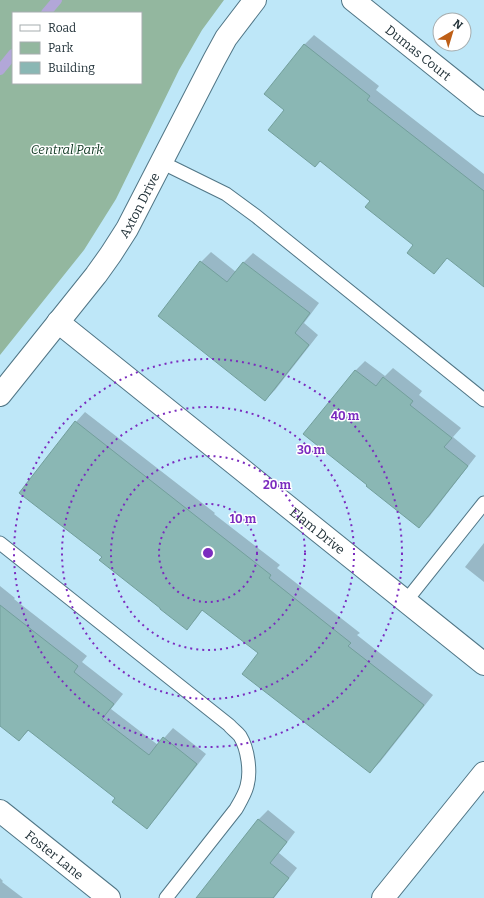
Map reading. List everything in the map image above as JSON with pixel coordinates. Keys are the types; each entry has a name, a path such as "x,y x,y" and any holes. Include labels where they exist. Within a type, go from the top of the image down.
{"street":[{"name":"Axton Drive","path":"0,394 96,275 111,254 127,229 226,38 255,0"},
{"name":"Dumas Court","path":"353,0 484,105"},
{"name":"Elam Drive","path":"58,322 484,664"},
{"path":"383,898 484,774"},
{"name":"Foster Lane","path":"0,811 109,898"}],"lane":[{"path":"161,162 226,194 241,204 484,400"},
{"path":"406,601 484,503"},
{"path":"0,543 240,736 245,748 248,762 247,785 243,797 236,809 166,898"}],"green space":[{"name":"Central Park","path":"0,0 224,0 202,30 179,70 116,199 84,250 0,355"}],"building":[{"path":"304,44 370,96 367,100 484,191 484,287 447,258 434,274 407,253 413,245 365,207 370,201 320,161 315,167 268,130 284,110 264,94"},
{"path":"200,261 227,282 243,262 310,313 295,333 309,345 265,401 158,316"},
{"path":"355,370 376,386 383,377 413,401 410,405 452,438 444,447 468,466 419,528 303,434"},
{"path":"75,421 271,575 269,578 351,643 348,646 424,705 370,773 242,674 258,653 202,610 187,630 99,560 102,557 19,493"},
{"path":"0,605 78,666 74,672 114,704 102,719 149,755 163,737 197,764 147,829 112,802 115,798 28,730 19,741 0,726"},
{"path":"258,819 287,842 270,863 289,878 273,898 196,898"}],"waterway":[{"path":"47,12 57,0"},
{"path":"0,70 12,55"}]}
